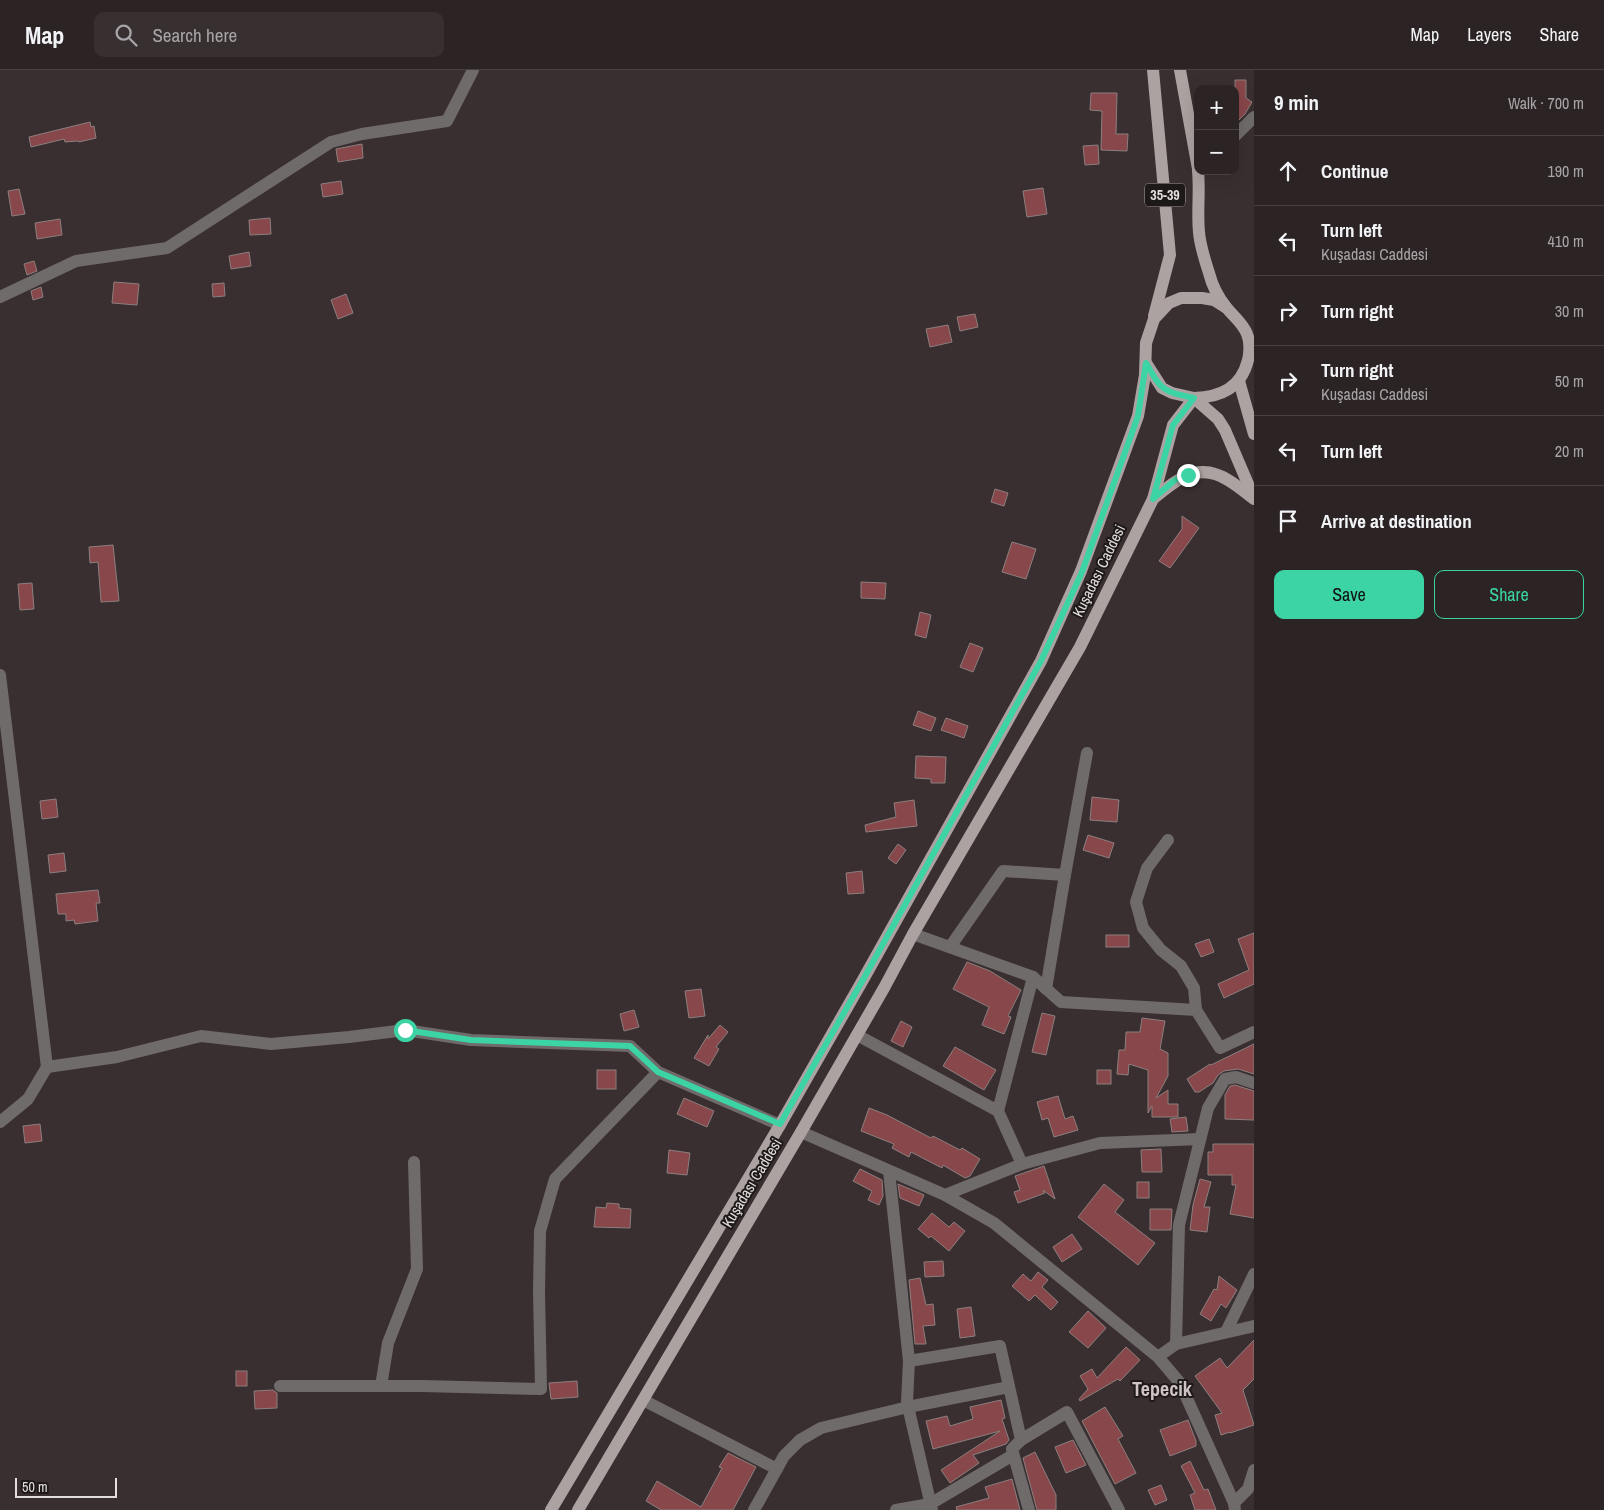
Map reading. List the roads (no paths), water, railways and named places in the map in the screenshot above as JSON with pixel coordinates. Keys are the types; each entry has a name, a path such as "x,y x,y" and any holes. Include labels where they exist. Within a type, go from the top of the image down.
{"main road":[{"name":"35-39","path":"1153,70 1170,255 1154,319"},
{"name":"35-39","path":"1180,70 1194,144"},
{"name":"35-39","path":"1199,175 1199,234 1209,274 1216,292 1225,307 1242,324 1248,334 1249,356 1239,381"},
{"path":"1225,307 1214,300 1202,298 1181,298 1169,303 1154,319 1146,343 1146,363 1162,388 1172,393 1194,398 1210,397 1226,390 1239,381 1254,434"},
{"name":"Kuşadası Caddesi","path":"551,1510 780,1124 1041,661 1082,572 1138,416 1146,363"},
{"path":"1194,398 1218,419 1225,430 1254,498"},
{"name":"Kuşadası Caddesi","path":"578,1510 801,1132 913,934 1080,647 1153,499 1173,425 1194,398"},
{"path":"1153,499 1175,480 1201,472 1214,474 1254,498"}],"street":[{"path":"0,297 76,261 167,248 331,142 362,134 447,120 474,70"},
{"path":"1239,132 1254,117"},
{"path":"0,674 47,1068 28,1099 0,1122"},
{"path":"1046,989 1086,753"},
{"path":"1168,840 1147,868 1136,902 1143,928 1161,950 1182,966 1194,988 1196,1010 1220,1048 1254,1032"},
{"path":"950,947 1003,871 1065,875"},
{"path":"913,934 1033,977 1061,1002 1196,1010"},
{"path":"998,1111 1033,977"},
{"path":"47,1068 117,1058 201,1036 271,1044 405,1030 471,1040 630,1046 658,1072 780,1124"},
{"path":"857,1035 998,1111 1022,1164"},
{"path":"280,1386 541,1389 540,1231 555,1179 658,1072"},
{"path":"1176,1344 1179,1225 1208,1108 1224,1079 1236,1077 1254,1083"},
{"path":"801,1132 945,1196 994,1222 1158,1357 1180,1383 1235,1506 1248,1489 1254,1470"},
{"path":"945,1196 1022,1164 1100,1143 1200,1139"},
{"path":"380,1386 388,1343 417,1269 414,1162"},
{"path":"889,1171 909,1362 908,1407 931,1507"},
{"path":"1226,1332 1254,1274"},
{"path":"1158,1357 1176,1344 1254,1326"},
{"path":"909,1362 1000,1346 1021,1440"},
{"path":"754,1510 784,1456 800,1440 821,1428 908,1407 1009,1386"},
{"path":"643,1400 777,1469"},
{"path":"1028,1510 1012,1449 1021,1440 1067,1412 1119,1510"},
{"path":"896,1510 931,1507 1013,1455"}],"district":[{"name":"Tepecik","path":"1162,1389"}]}
